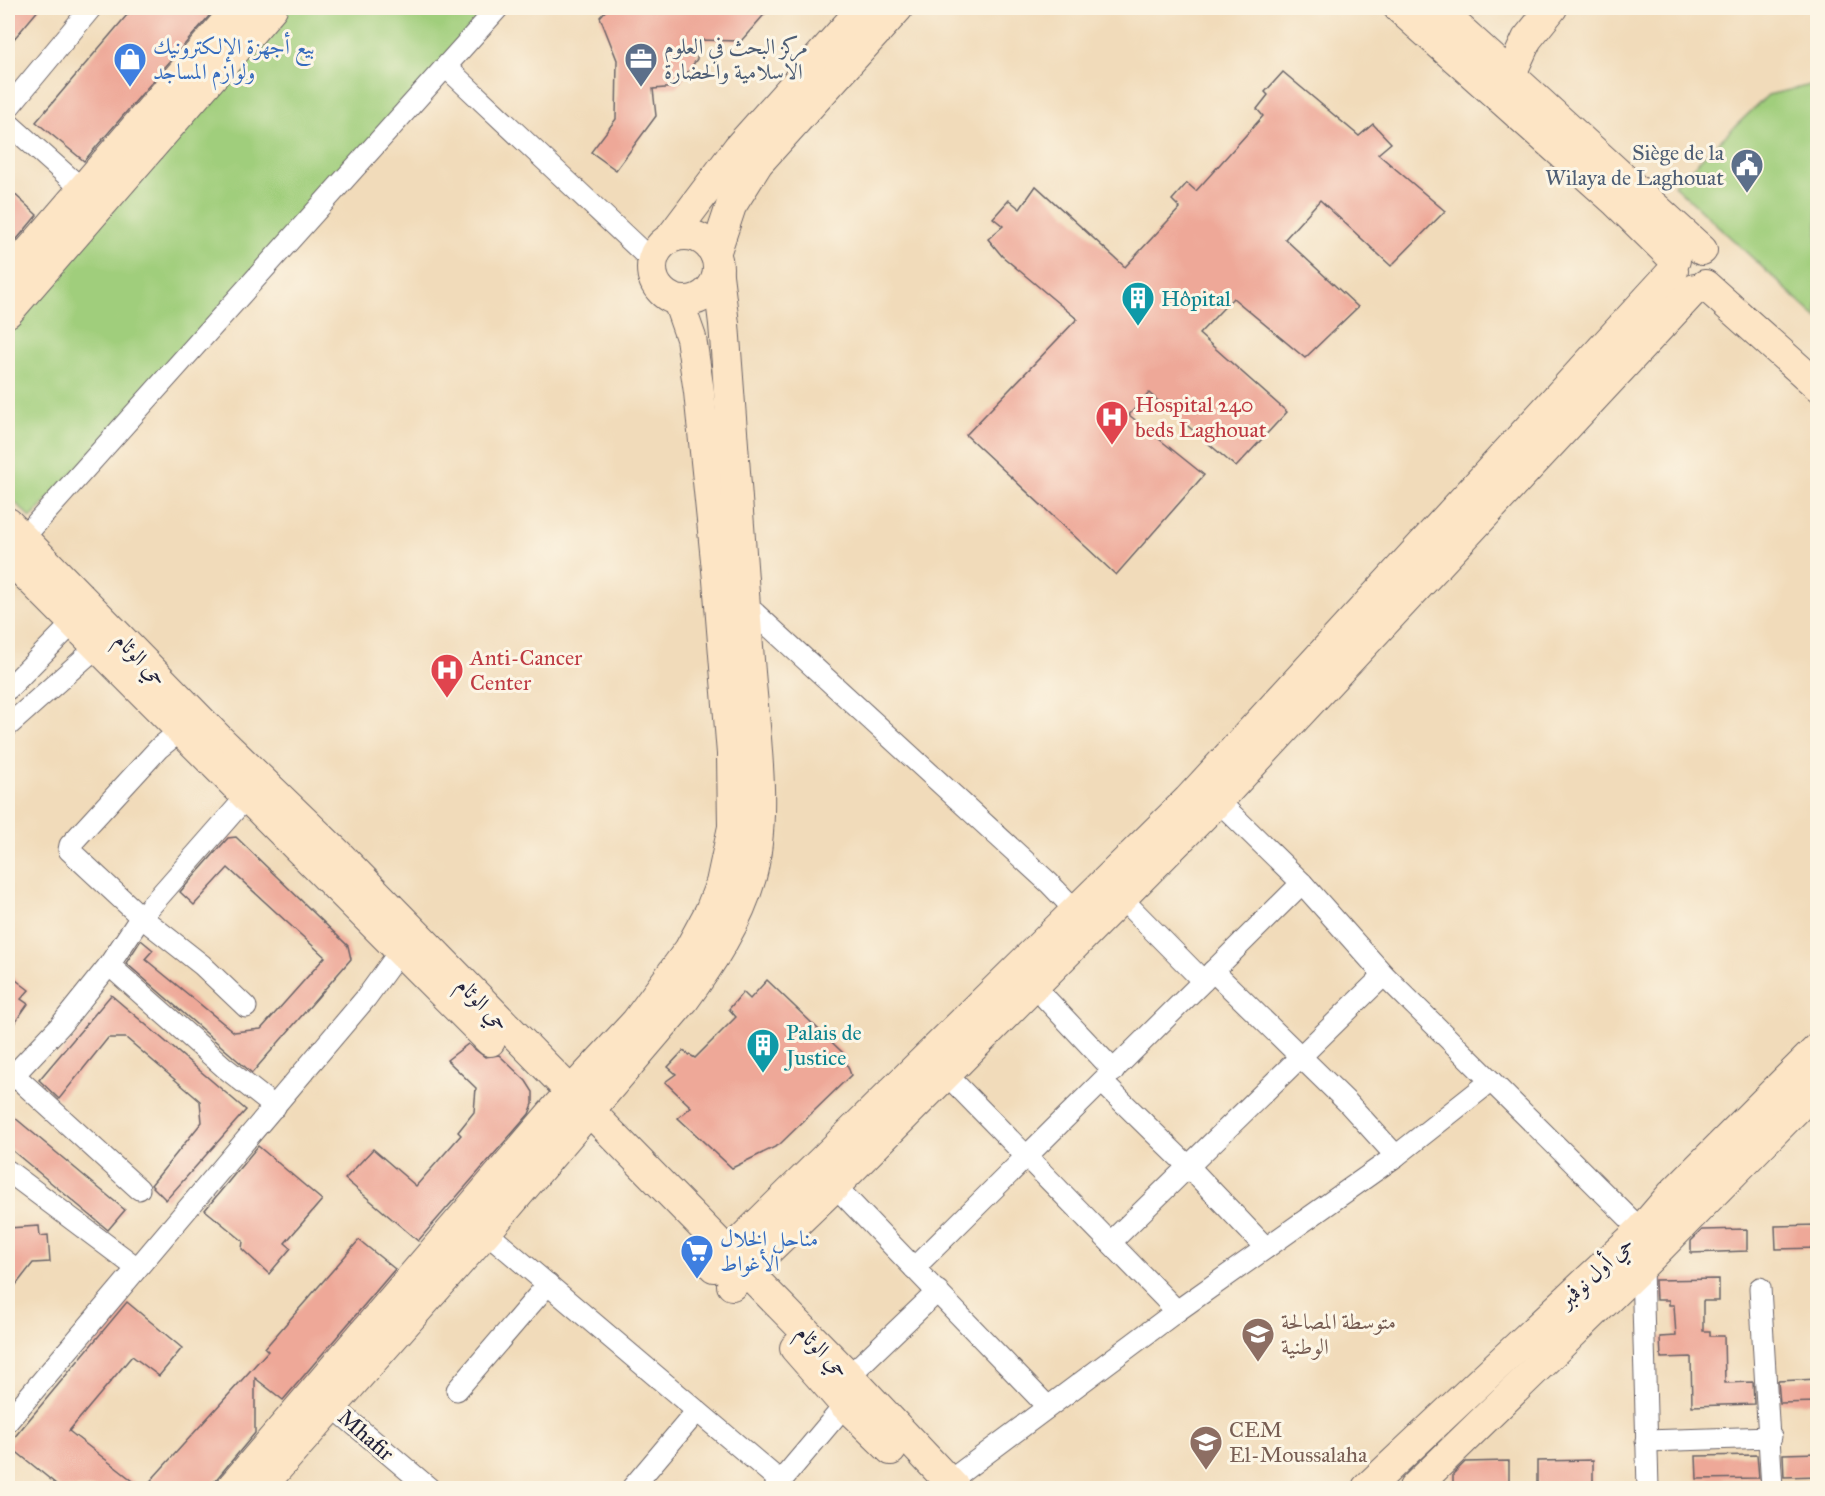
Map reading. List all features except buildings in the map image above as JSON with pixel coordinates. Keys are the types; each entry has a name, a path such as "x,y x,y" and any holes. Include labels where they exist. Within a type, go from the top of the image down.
{"street":[{"path":"8,108 91,8"},
{"path":"8,276 238,8"},
{"path":"8,312 272,8"},
{"path":"13,539 498,8"},
{"path":"863,8 738,147 671,237 655,251 652,261 654,282 660,291 678,301 688,302 707,293 731,206 758,163 898,8"},
{"path":"1399,8 1694,270 1818,386"},
{"path":"1437,8 1501,67 1694,270 1818,359"},
{"path":"1501,67 1552,8"},
{"path":"446,67 652,261"},
{"path":"8,123 82,189"},
{"path":"231,1488 572,1109 684,1000 711,963 734,922 750,877 759,828 724,324 716,265 701,239 692,235 671,237"},
{"path":"730,1269 835,1186 1121,898 1210,793 1694,270"},
{"path":"260,1488 486,1232 572,1109 689,950 721,883 733,827 732,754 718,580 699,392 691,338 678,301"},
{"name":"حي الوئام","path":"13,539 73,622 190,724"},
{"name":"حي الوئام","path":"13,539 190,724 407,941 943,1487"},
{"path":"745,604 1049,883 1076,911"},
{"path":"8,689 73,622"},
{"path":"8,726 98,646"},
{"path":"190,724 159,748 70,845 69,850 141,917 202,965 246,1007"},
{"path":"139,1189 11,1078 60,1026 109,965 141,917 254,787"},
{"path":"1210,793 1302,883 1384,975 1641,1230 1648,1488"},
{"path":"730,1269 1076,911 1210,793"},
{"path":"914,1268 1025,1155 1302,883"},
{"path":"1121,898 1300,1055 1396,1156"},
{"path":"8,1421 366,998 407,941"},
{"path":"109,965 224,1067 275,1107"},
{"path":"1111,1242 1187,1165 1384,975"},
{"path":"1033,985 1108,1076 1187,1165 1266,1248"},
{"name":"حي أول نوفمبر","path":"1367,1488 1641,1230 1672,1194 1818,1048"},
{"path":"945,1073 1177,1311"},
{"path":"943,1487 1047,1406 1177,1311 1396,1156 1491,1081"},
{"name":"حي أول نوفمبر","path":"1414,1488 1642,1266 1818,1087"},
{"path":"8,1171 137,1268"},
{"path":"835,1186 1047,1406"},
{"path":"486,1232 697,1411 778,1485 847,1390 938,1291"},
{"path":"457,1390 548,1284"},
{"path":"1760,1288 1771,1437 1772,1488"},
{"name":"Mhafir","path":"331,1406 429,1488"},
{"path":"632,1488 697,1411"},
{"path":"1646,1441 1771,1437"}],"green space":[{"path":"285,8 501,8 31,518 8,496 8,319"},
{"path":"1815,84 1818,91 1817,318 1674,185 1768,95"}],"place":[{"name":"بيع أجهزة الإلكترونيك ولوازم المساجد","path":"130,88"},
{"name":"مركز البحث في العلوم الاسلامية والحضارة","path":"641,88"},
{"name":"Siège de la Wilaya de Laghouat","path":"1747,194"},
{"name":"Hôpital","path":"1138,327"},
{"name":"Hospital 240 beds Laghouat","path":"1112,446"},
{"name":"Anti-Cancer Center","path":"447,699"},
{"name":"Palais de Justice","path":"763,1074"},
{"name":"مناحل الخلال الأغواط","path":"697,1280"},
{"name":"متوسطة المصالحة الوطنية","path":"1258,1363"},
{"name":"CEM El-Moussalaha","path":"1206,1471"}]}
